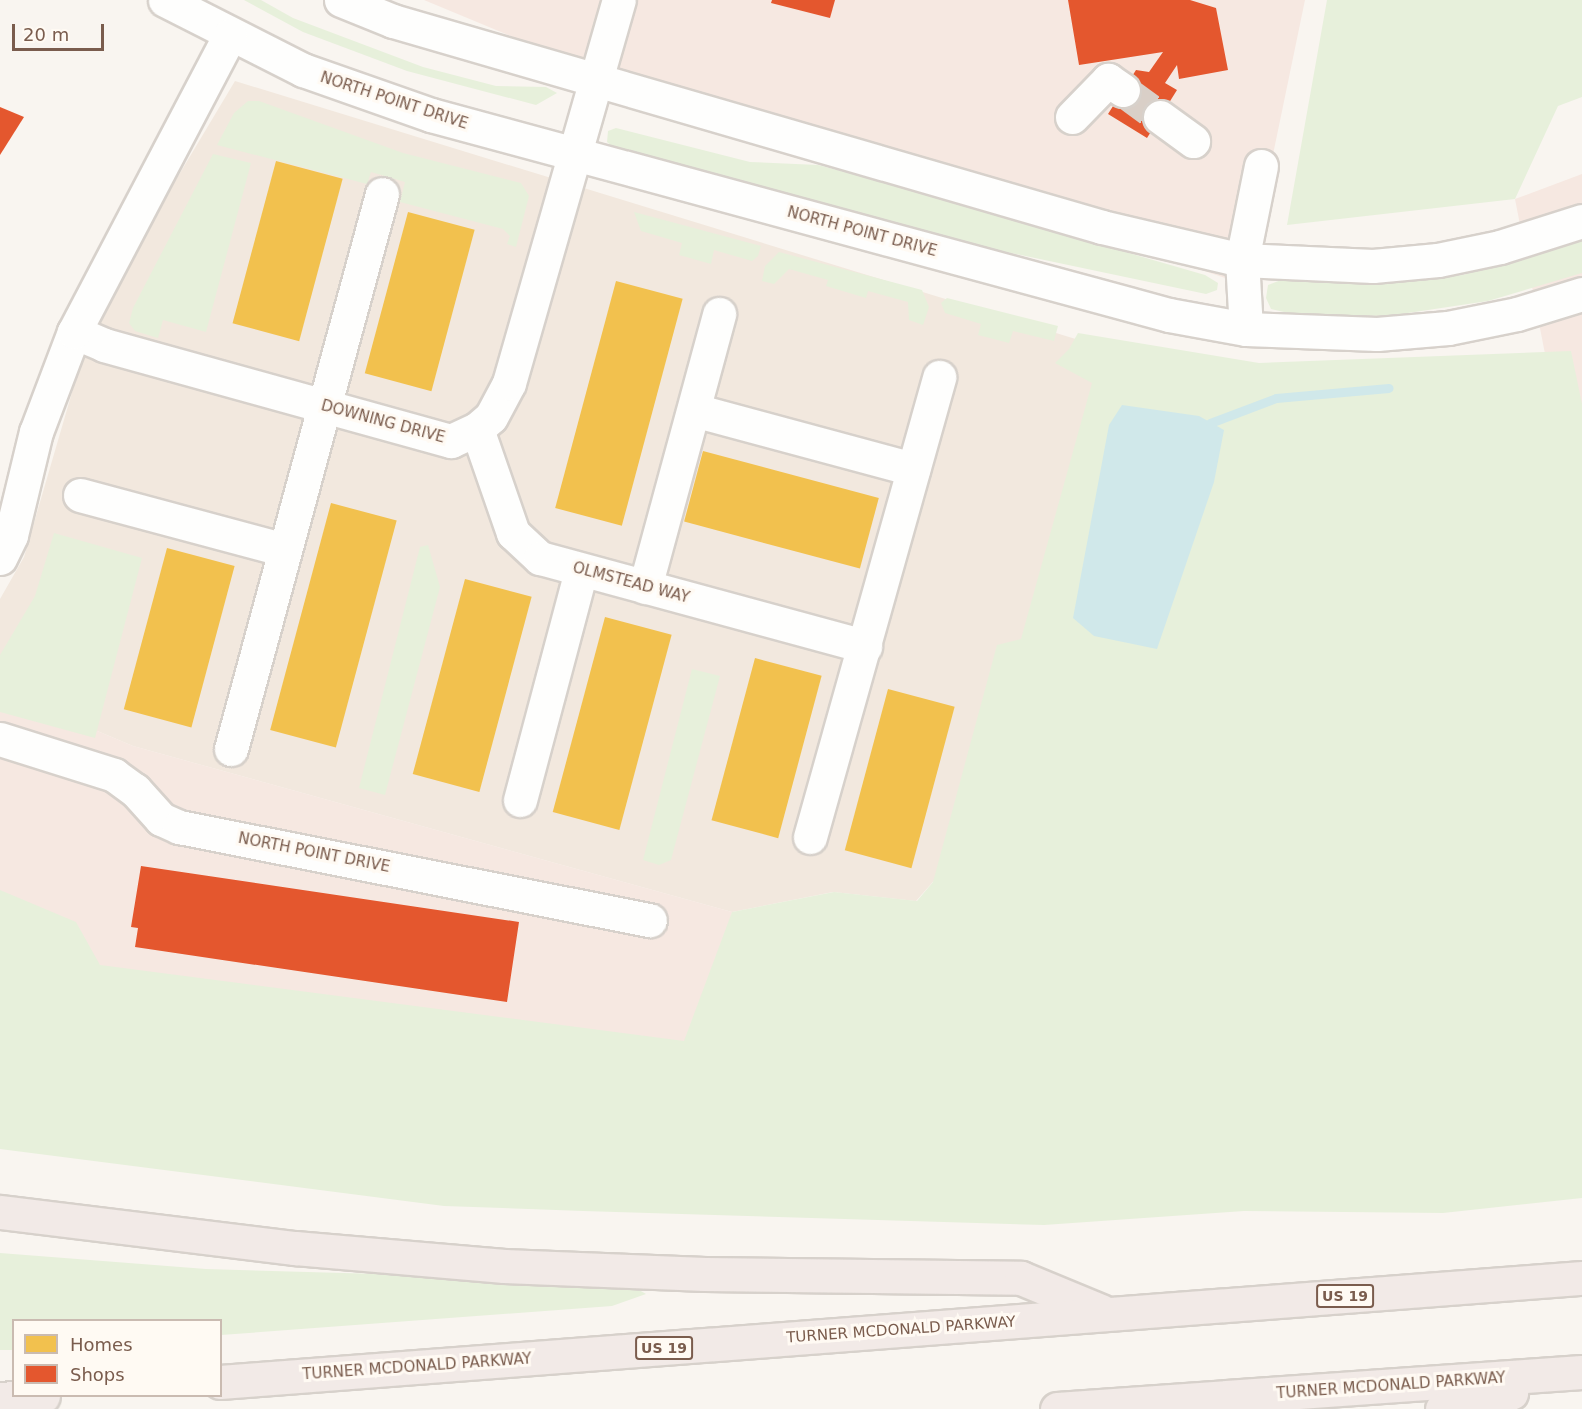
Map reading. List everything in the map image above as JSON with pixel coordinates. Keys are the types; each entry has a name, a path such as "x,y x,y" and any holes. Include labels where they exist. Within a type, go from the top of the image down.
{"highway":[{"path":"0,1212 295,1248 504,1266 705,1274 1021,1278 1108,1314"},
{"name":"TURNER MCDONALD PARKWAY","path":"222,1382 1582,1278"},
{"path":"1442,1409 1582,1374"},
{"name":"TURNER MCDONALD PARKWAY","path":"1057,1409 1582,1374"},
{"path":"0,1399 22,1397"}],"street":[{"name":"NORTH POINT DRIVE","path":"165,0 230,35 367,94 576,155 1169,315 1246,329 1377,334 1448,328 1517,314 1582,294"},
{"path":"341,0 393,21 596,78 1113,230 1242,260 1373,266 1438,260 1500,247 1582,221"},
{"name":"DOWNING DRIVE","path":"74,333 104,345 451,441 477,429 491,417 509,384 619,0"},
{"path":"0,558 11,535 36,432 74,333 230,35"},
{"path":"1072,117 1108,80 1123,90"},
{"path":"1160,117 1193,141"},
{"path":"1246,329 1242,260 1262,166"},
{"path":"231,749 382,194"},
{"path":"645,587 719,314"},
{"path":"810,837 939,377"},
{"path":"694,410 913,469"},
{"name":"OLMSTEAD WAY","path":"477,429 513,533 540,558 865,646"},
{"path":"80,495 285,550"},
{"path":"520,800 581,570"},
{"name":"NORTH POINT DRIVE","path":"0,739 114,775 135,790 161,819 179,827 650,920"}],"shaded area":[{"path":"424,0 1305,0 1246,285 530,44"},
{"path":"235,81 1105,348 999,807 916,901 833,892 732,912 133,746 0,690 0,599 24,557 94,317"},
{"path":"1582,174 1582,545 1515,199"},
{"path":"0,690 133,746 732,912 714,1159 0,1094"}],"green space":[{"path":"244,0 261,0 293,18 423,67 496,86 546,87 557,93 536,105 407,71 303,32"},
{"path":"1327,0 1582,0 1582,97 1558,106 1515,199 1287,225"},
{"path":"248,101 259,101 403,153 521,183 529,196 516,247 507,244 510,236 503,229 400,202 405,182 371,172 367,184 217,145 234,113"},
{"path":"616,128 750,162 818,165 883,182 1205,275 1218,283 1217,290 1206,294 997,250 615,149 607,142 608,131"},
{"path":"213,154 251,163 206,332 163,320 158,338 135,331 129,323 133,308"},
{"path":"634,212 761,246 758,256 752,261 714,250 711,264 679,255 682,243 641,231"},
{"path":"1582,240 1582,273 1488,301 1388,316 1297,315 1271,309 1266,298 1268,285 1281,280 1375,284 1463,275"},
{"path":"779,252 922,290 929,307 923,325 909,320 908,302 868,291 866,298 826,286 828,280 789,269 774,284 762,281 765,266"},
{"path":"947,298 1058,326 1054,341 1013,331 1009,343 978,335 981,324 945,313 941,303"},
{"path":"1078,333 1259,363 1571,351 1582,404 1582,1198 1443,1213 1244,1211 1044,1225 583,1211 444,1206 0,1149 0,890 76,922 100,965 684,1041 732,912 834,892 917,901 933,882 997,645 1021,639 1092,383 1055,363 1069,349"},
{"path":"54,533 142,558 95,738 0,712 0,655 35,596"},
{"path":"428,545 440,587 385,795 359,788 420,547"},
{"path":"692,669 720,676 671,860 659,865 643,860"},
{"path":"0,1253 206,1269 415,1275 639,1290 646,1294 612,1306 222,1335 222,1319 12,1319 12,1350 0,1350"}],"water":[{"path":"1122,405 1199,416 1224,430 1214,482 1157,649 1094,636 1073,618 1109,425"}],"building: Homes":[{"path":"276,161 343,179 299,341 233,323"},
{"path":"408,212 475,230 431,391 365,373"},
{"path":"616,281 683,299 622,526 555,508"},
{"path":"703,451 879,498 860,569 684,522"},
{"path":"331,503 397,521 336,748 270,730"},
{"path":"167,548 235,566 191,727 124,709"},
{"path":"465,579 532,597 479,792 413,774"},
{"path":"605,617 672,635 619,830 553,812"},
{"path":"755,658 822,676 778,838 712,820"},
{"path":"888,689 955,707 911,868 845,850"}],"building: Shops":[{"path":"772,0 835,0 830,18 771,3"},
{"path":"1068,0 1190,0 1216,8 1228,70 1179,79 1177,65 1165,83 1177,90 1147,138 1108,114 1136,70 1149,72 1163,52 1079,65"},
{"path":"0,107 24,117 0,155"},
{"path":"141,866 519,922 507,1002 135,947 138,928 131,927"}],"waterway":[{"path":"1210,423 1276,398 1389,388"}],"tunnel":[{"path":"1123,90 1160,117"}]}
